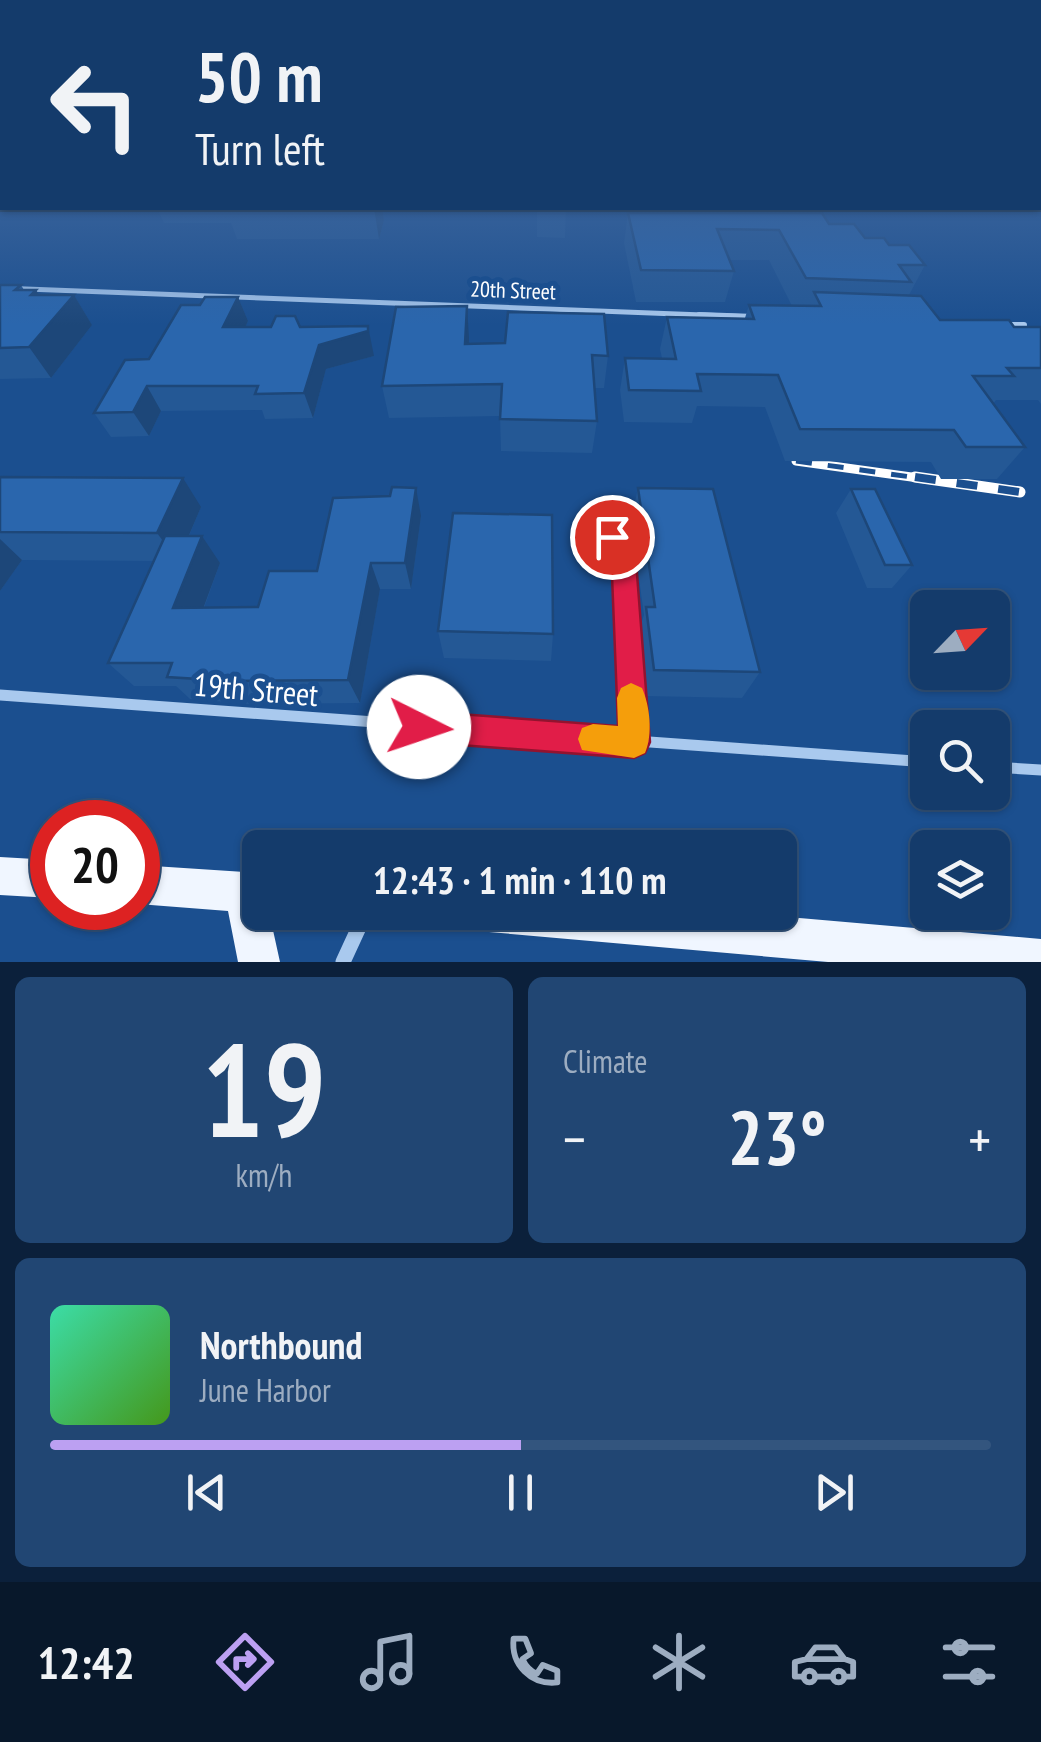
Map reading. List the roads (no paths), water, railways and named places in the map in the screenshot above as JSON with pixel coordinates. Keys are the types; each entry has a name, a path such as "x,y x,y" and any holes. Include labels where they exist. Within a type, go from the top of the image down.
{"main road":[{"path":"0,876 30,878"},
{"path":"160,886 242,891"},
{"path":"256,930 259,962"},
{"path":"696,930 1041,960"}],"street":[{"path":"343,962 358,930"}],"lane":[{"name":"20th Street","path":"0,288 774,318"},
{"path":"11,296 21,288"},
{"path":"986,324 1024,325"},
{"path":"595,528 623,548 634,742"},
{"name":"19th Street","path":"0,695 910,761"},
{"path":"1010,768 1041,770"}],"railway":[{"path":"796,461 933,480"},
{"path":"915,477 1020,492"}]}
